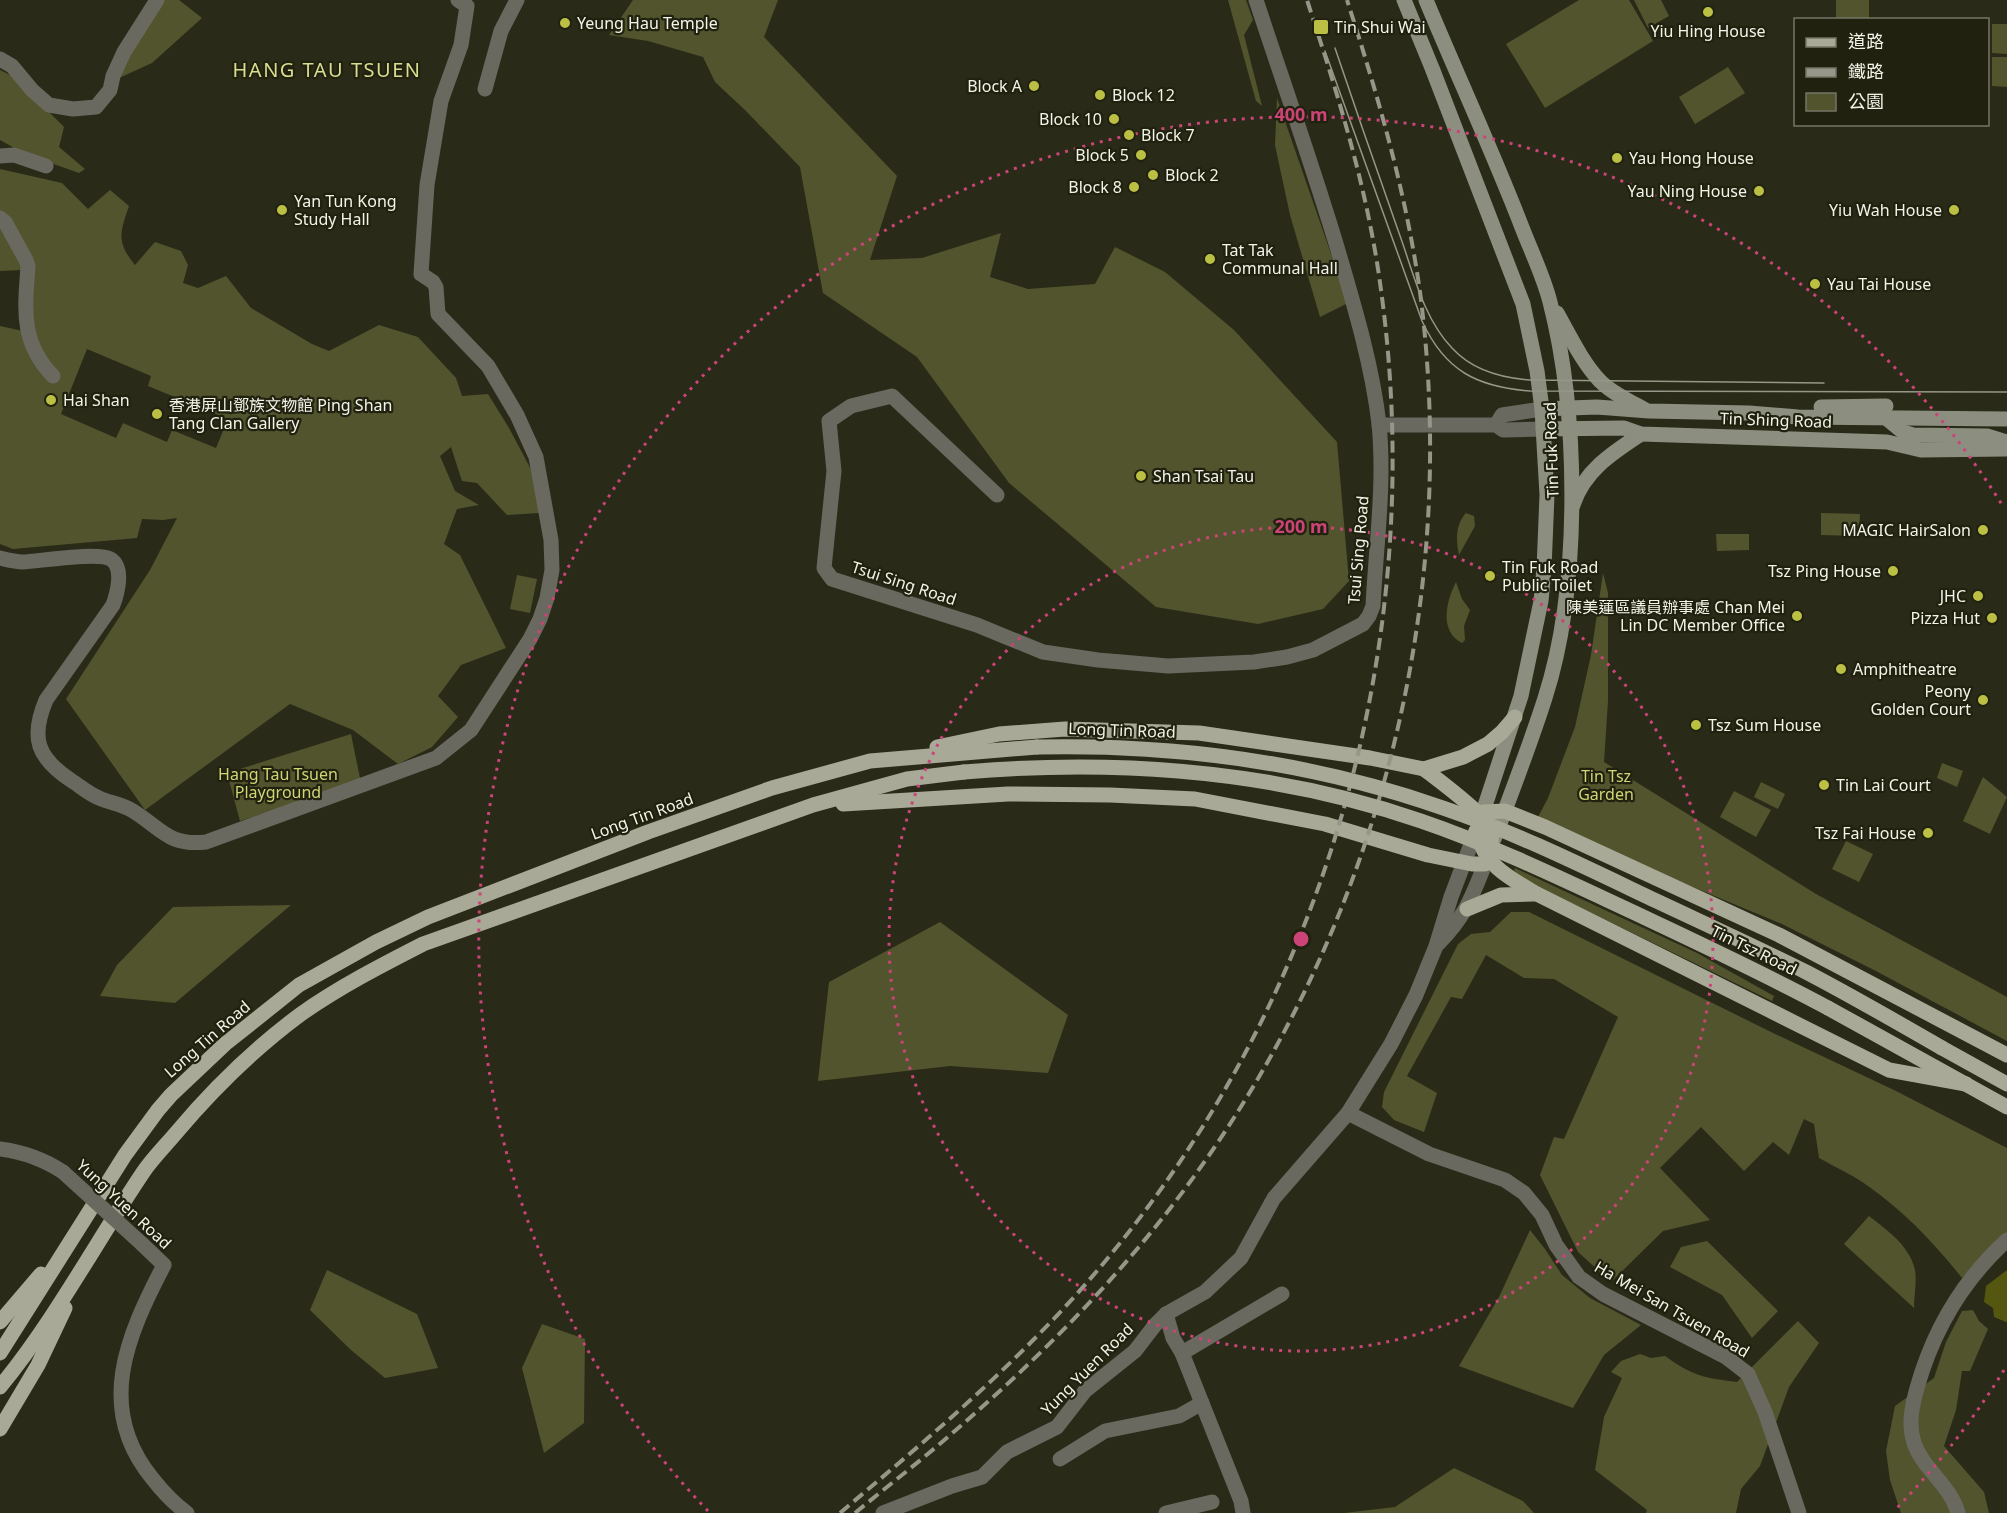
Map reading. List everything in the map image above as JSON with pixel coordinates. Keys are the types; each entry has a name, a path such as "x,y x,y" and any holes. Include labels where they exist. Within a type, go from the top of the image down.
{"main road":[{"name":"Tin Fuk Road","path":"1404,0 1523,304 1537,371 1542,409 1547,495 1541,602 1527,673 1483,837"},
{"name":"Tin Fuk Road","path":"1426,0 1512,200 1550,300 1565,382 1567,407 1571,514 1565,595 1554,659 1545,697 1505,811 1483,837"},
{"path":"1550,300 1580,354 1600,381 1619,396 1649,411"},
{"name":"Tin Shing Road","path":"1542,409 1597,407 1798,417 1886,412 2007,419"},
{"path":"1886,412 1903,432 1913,435 1987,436 2007,442"},
{"name":"Tin Shing Road","path":"1543,429 1624,428 1641,435 1887,442 1921,450 2007,449"},
{"path":"1571,514 1575,499 1589,476 1607,457 1641,435"},
{"path":"870,761 999,734 1065,729 1199,733 1370,758 1424,769 1463,757 1488,744 1515,717"},
{"name":"Long Tin Road","path":"0,1353 125,1155 171,1095 225,1044 299,985 376,942 428,917 648,832 772,788 870,761 1037,747 1172,749 1265,762 1375,786 1445,808 1483,837"},
{"path":"0,1387 83,1267 145,1169 192,1114 245,1060 302,1014 372,970 423,944 813,805 907,779 964,772 1024,767 1101,766 1231,776 1340,797 1483,837"},
{"path":"1424,769 1483,837 1501,872 1536,894 1889,1070 1966,1084"},
{"path":"813,805 1008,795 1110,795 1195,799 1325,824 1428,855 1464,862 1505,811 1545,827 1779,935 2007,1054"},
{"name":"Tin Tsz Road","path":"1483,837 1564,858 1779,959 2007,1084"},
{"name":"Tin Tsz Road","path":"1483,837 1547,872 1772,978 2007,1107"},
{"path":"1467,909 1501,895 1536,894"},
{"path":"0,1322 44,1271 64,1252"},
{"path":"0,1429 38,1365 83,1267"}],"street":[{"path":"0,60 12,66 32,90 49,105 73,109 96,107 110,90 112,76 124,52 157,0"},
{"path":"0,558 21,562 99,556 114,561 117,566 117,592 112,605 46,700 39,715 38,746 59,772 98,798 132,810 170,837 181,842 206,842 436,758 471,730 530,639 547,598 552,570 551,540 536,457 517,415 488,366 438,314 436,287 433,282 421,274 427,185 441,101 461,45 467,6 458,0"},
{"path":"485,89 501,31 517,0"},
{"name":"Tsui Sing Road","path":"997,495 892,396 851,406 829,421 834,471 824,568 832,579 977,625 1043,652 1098,660 1168,666 1254,662 1287,657 1313,650 1345,635 1363,624 1370,616 1373,606 1381,493 1379,425 1357,314 1323,201 1256,0"},
{"path":"0,156 14,155 46,166"},
{"path":"0,218 5,222 23,251 28,266 25,307 27,332 34,350 53,376"},
{"path":"1496,424 1502,415 1542,409"},
{"path":"1379,425 1496,424 1503,430 1543,429"},
{"path":"1348,1113 1391,1044 1416,995 1436,946 1450,897 1464,862 1483,837"},
{"name":"Tin Fuk Road","path":"1467,909 1483,837"},
{"path":"1436,946 1453,929 1467,909"},
{"name":"Yung Yuen Road","path":"884,1513 952,1486 982,1477 1006,1452 1058,1427 1085,1391 1135,1351 1166,1314 1205,1292 1240,1258 1274,1197 1348,1113"},
{"name":"Ha Mei San Tsuen Road","path":"1348,1113 1429,1154 1505,1180 1524,1193 1542,1215 1557,1245 1579,1277 1603,1294 1726,1357 1748,1374 1765,1412 1799,1513"},
{"name":"Yung Yuen Road","path":"0,1149 18,1151 44,1159 63,1172 164,1265 146,1300 130,1340 121,1382 122,1413 127,1439 140,1464 171,1501 187,1513"},
{"path":"1958,1513 1947,1492 1923,1461 1914,1443 1910,1423 1926,1361 1946,1316 1962,1290 2007,1240"},
{"path":"1182,1353 1282,1294"},
{"path":"1166,1314 1173,1338 1182,1353 1241,1501 1243,1513"},
{"path":"1060,1459 1105,1431 1179,1416 1202,1403"},
{"path":"1166,1513 1212,1502"}],"green space":[{"path":"162,0 179,0 202,18 152,63 119,78 130,50"},
{"path":"633,0 778,0 764,37 897,176 870,260 922,258 1001,233 990,277 1028,289 1095,284 1115,247 1165,272 1234,330 1337,442 1349,581 1323,609 1258,624 1156,607 1009,483 917,357 823,293 800,167 715,82 703,57 648,41 609,35"},
{"path":"1228,0 1246,0 1253,20 1244,35 1262,106 1256,101"},
{"path":"1579,0 1629,0 1653,41 1545,108 1506,44"},
{"path":"1634,0 1661,0 1669,16 1648,28"},
{"path":"1836,0 1869,0 1869,18 1836,18"},
{"path":"1992,24 2007,24 2007,54 1992,53"},
{"path":"1992,57 2007,57 2007,87 1992,86"},
{"path":"1728,67 1745,93 1695,124 1679,97"},
{"path":"0,70 14,77 64,127 59,147 85,169 79,173 25,154 0,140"},
{"path":"1277,98 1348,303 1320,317 1290,215 1275,145"},
{"path":"0,169 62,183 88,209 110,190 129,206 123,223 122,243 135,265 155,242 181,251 188,265 183,283 198,288 226,276 251,308 312,344 329,351 379,325 418,337 456,378 462,396 488,394 534,475 539,513 507,515 477,483 462,481 451,447 440,456 455,491 479,505 457,509 444,544 460,555 506,648 461,665 438,696 458,717 432,747 398,764 353,730 290,704 145,810 66,699 150,570 177,518 142,519 137,538 13,549 0,544 0,326 23,331 21,270 0,271","holes":["87,349 151,376 148,386 228,419 216,448 172,430 167,442 123,423 116,438 61,414"]},
{"path":"1466,513 1474,516 1475,526 1459,555 1457,533"},
{"path":"1821,513 1860,514 1859,536 1821,535"},
{"path":"1716,534 1749,534 1749,550 1717,551"},
{"name":"Tin Tsz Garden","path":"1603,573 1608,593 1608,701 1604,762 1816,894 2007,997 2007,1041 1782,924 1640,865 1538,817 1548,798 1575,727 1591,655"},
{"path":"517,575 537,579 530,613 510,609"},
{"path":"1456,582 1462,599 1470,610 1464,626 1465,640 1462,643 1455,638 1447,624 1447,607"},
{"name":"Hang Tau Tsuen Playground","path":"351,734 361,783 240,821 227,773"},
{"path":"1942,763 1963,771 1957,787 1937,778"},
{"path":"1983,777 2007,797 1990,834 1963,821"},
{"path":"1761,782 1785,794 1778,809 1754,797"},
{"path":"1734,791 1771,810 1756,837 1720,817"},
{"path":"1846,841 1873,854 1859,882 1832,869"},
{"path":"1515,868 1697,953 1774,996 1772,1001 1520,878"},
{"path":"291,905 175,1003 100,996 117,965 173,907"},
{"path":"1511,912 1529,912 1773,1033 1894,1090 2007,1148 2007,1233 1962,1278 1930,1241 1894,1206 1862,1182 1819,1158 1814,1124 1804,1119 1789,1155 1773,1142 1744,1171 1701,1127 1660,1168 1710,1220 1663,1231 1611,1282 1578,1252 1540,1175 1554,1137 1564,1139 1618,1017 1554,979 1524,978 1486,955 1462,999 1451,997 1407,1076 1437,1093 1424,1132 1394,1120 1382,1107 1384,1092 1458,944 1471,934 1490,932"},
{"path":"940,922 1068,1015 1048,1073 950,1066 818,1081 829,982"},
{"path":"1869,1216 1897,1239 1912,1261 1916,1275 1914,1308 1844,1244"},
{"path":"1530,1230 1562,1275 1590,1298 1641,1325 1604,1355 1573,1408 1459,1366 1499,1297"},
{"path":"1707,1241 1778,1311 1752,1338 1722,1295 1670,1267 1681,1247"},
{"path":"327,1270 417,1314 438,1368 385,1378 351,1350 310,1310"},
{"path":"1973,1310 1979,1321 1988,1329 1970,1371 1962,1371 1956,1410 1944,1446 1984,1492 1989,1513 1901,1513 1890,1480 1886,1451 1895,1406 1934,1378 1946,1342 1962,1311"},
{"path":"1798,1321 1819,1343 1789,1387 1760,1466 1741,1489 1736,1513 1646,1513 1647,1510 1595,1470 1604,1417 1622,1378 1611,1372 1621,1361 1640,1354 1651,1358 1665,1356 1699,1375 1737,1382"},
{"path":"542,1324 585,1339 584,1423 544,1453 522,1368"},
{"path":"1454,1468 1523,1501 1534,1513 1344,1513 1395,1507"}],"shaded area":[{"path":"2007,1270 2006,1322 1994,1317 1993,1308 1984,1302 1986,1286"}],"tram line":[{"path":"1335,48 1426,308 1442,336 1460,356 1488,372 1530,380 1824,383"},
{"path":"1325,51 1422,321 1441,352 1465,373 1494,385 1530,391 2007,392"}],"railway":[{"path":"840,1513 947,1421 1049,1324 1112,1253 1188,1149 1253,1038 1306,921 1346,800 1374,675 1390,547 1392,419 1381,290 1368,216 1341,107 1307,0"},
{"path":"855,1513 967,1420 1065,1328 1132,1255 1211,1152 1279,1042 1334,925 1378,804 1408,679 1426,551 1430,421 1420,292 1407,218 1380,108 1347,0"}],"place":[{"name":"Yiu Hing House","path":"1708,12"},
{"name":"Yeung Hau Temple","path":"565,23"},
{"name":"Tin Shui Wai","path":"1321,27"},
{"name":"Block A","path":"1034,86"},
{"name":"Block 12","path":"1100,95"},
{"name":"Block 10","path":"1114,119"},
{"name":"Block 7","path":"1129,135"},
{"name":"Block 5","path":"1141,155"},
{"name":"Yau Hong House","path":"1617,158"},
{"name":"Block 2","path":"1153,175"},
{"name":"Block 8","path":"1134,187"},
{"name":"Yau Ning House","path":"1759,191"},
{"name":"Yan Tun Kong Study Hall","path":"282,210"},
{"name":"Yiu Wah House","path":"1954,210"},
{"name":"Tat Tak Communal Hall","path":"1210,259"},
{"name":"Yau Tai House","path":"1815,284"},
{"name":"Hai Shan","path":"51,400"},
{"name":"香港屏山鄧族文物館 Ping Shan Tang Clan Gallery","path":"157,414"},
{"name":"Shan Tsai Tau","path":"1141,476"},
{"name":"MAGIC HairSalon","path":"1983,530"},
{"name":"Tsz Ping House","path":"1893,571"},
{"name":"Tin Fuk Road Public Toilet","path":"1490,576"},
{"name":"JHC","path":"1978,596"},
{"name":"陳美蓮區議員辦事處 Chan Mei Lin DC Member Office","path":"1797,616"},
{"name":"Pizza Hut","path":"1992,618"},
{"name":"Amphitheatre","path":"1841,669"},
{"name":"Peony Golden Court","path":"1983,700"},
{"name":"Tsz Sum House","path":"1696,725"},
{"name":"Tin Lai Court","path":"1824,785"},
{"name":"Tsz Fai House","path":"1928,833"}],"district":[{"name":"HANG TAU TSUEN","path":"327,69"}]}
